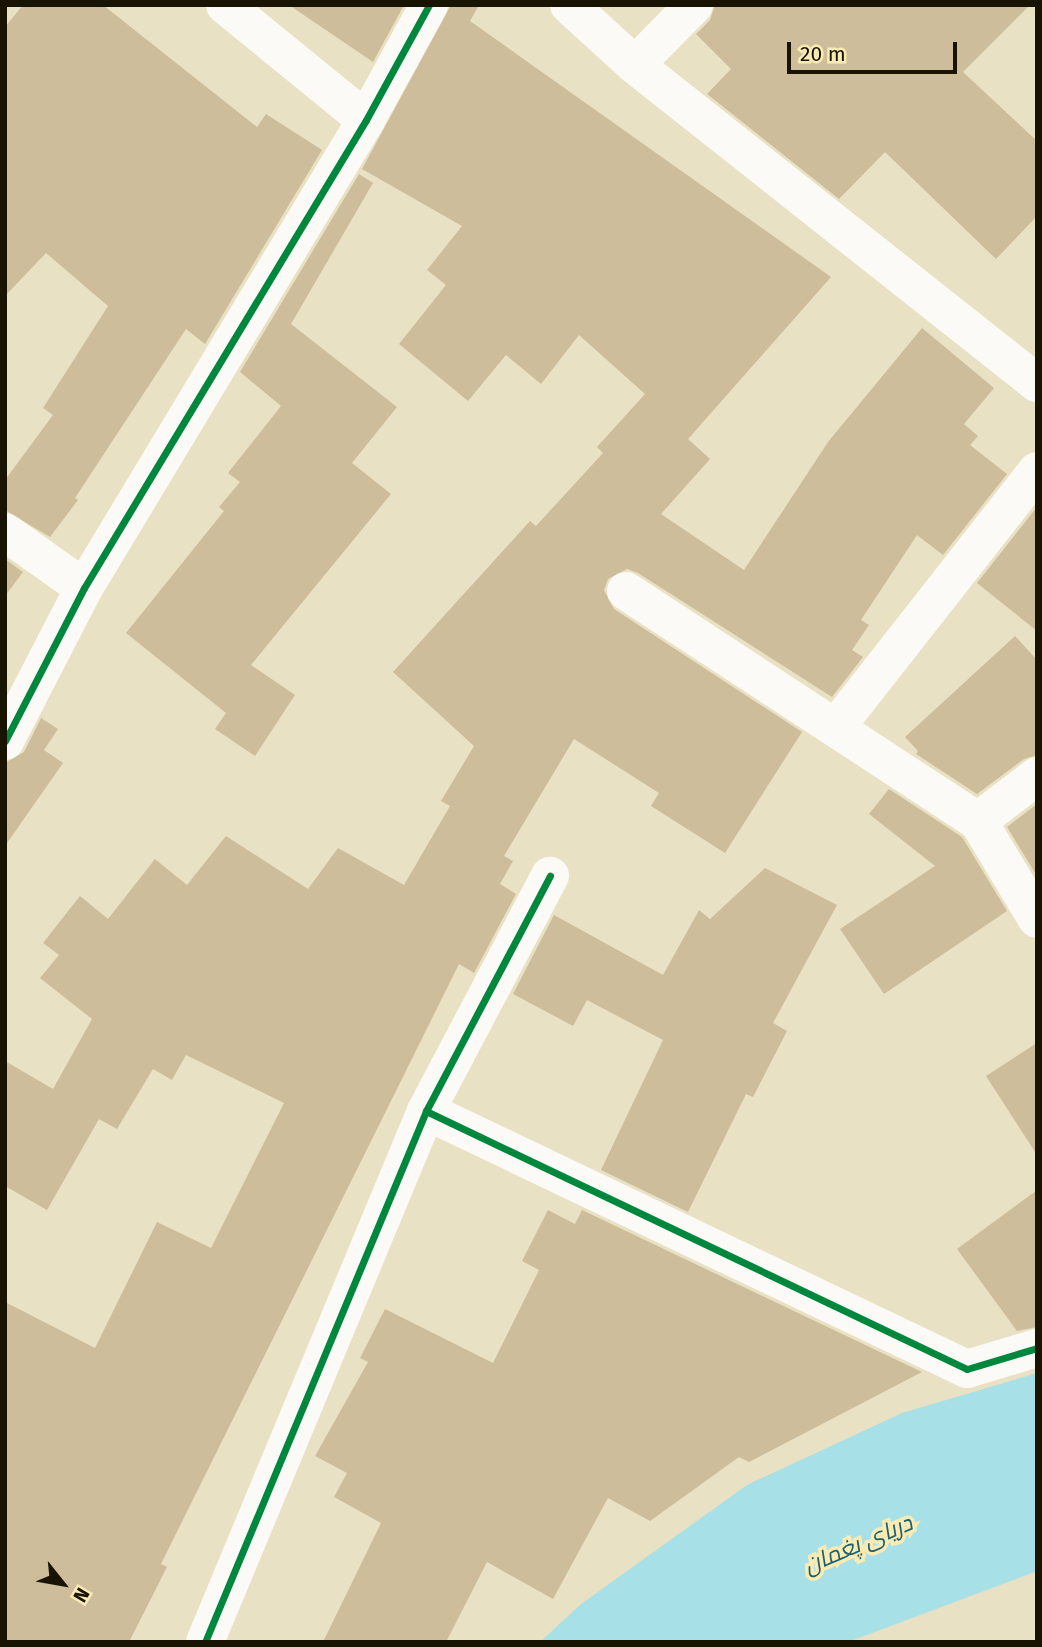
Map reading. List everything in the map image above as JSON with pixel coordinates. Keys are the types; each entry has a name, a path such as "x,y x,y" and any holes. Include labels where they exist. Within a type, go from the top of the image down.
{"street":[{"path":"226,5 366,120"},
{"path":"5,741 84,588 366,120 429,5"},
{"path":"569,5 635,65 1037,383"},
{"path":"635,65 694,5"},
{"path":"837,726 1037,471"},
{"path":"5,531 84,588"},
{"path":"626,592 837,726 978,821 1037,919"},
{"path":"978,821 1037,776"},
{"path":"205,1642 426,1111 550,876"},
{"path":"426,1111 967,1369 1037,1348"}],"water":[{"name":"دریای پغمان","path":"1037,1373 1037,1571 848,1642 540,1642 581,1604 747,1485 902,1413"}],"building":[{"path":"23,5 103,5 257,127 266,114 322,150 205,344 186,329 75,498 78,500 50,537 5,510 5,480 53,415 43,408 108,306 46,253 5,296 5,27"},
{"path":"289,5 404,5 373,62"},
{"path":"451,5 479,5 470,21 831,277 688,439 710,459 661,514 744,570 828,442 922,328 994,388 964,424 978,436 970,445 1007,474 943,555 917,535 861,620 869,625 852,650 863,657 832,697 638,573 627,569 608,579 604,590 614,609 802,732 725,853 651,806 659,793 574,739 504,856 513,861 500,884 516,894 474,973 459,964 161,1564 167,1567 129,1642 5,1642 5,1302 95,1348 157,1222 211,1248 284,1103 186,1055 172,1080 153,1069 117,1129 99,1119 47,1210 5,1186 5,1061 53,1089 92,1019 40,978 59,955 43,943 80,896 108,919 155,859 187,885 226,836 308,889 338,848 404,885 450,806 441,801 474,746 393,672 530,521 536,526 603,453 597,447 645,394 579,335 541,384 506,355 468,401 399,344 446,285 427,270 462,226 362,169"},
{"path":"715,5 1030,5 963,72 1037,141 1037,216 996,259 885,152 839,199 707,94 731,69 696,34 710,20"},
{"path":"359,174 373,183 291,324 397,407 352,463 391,494 251,665 295,695 255,756 215,729 226,713 126,633 224,511 219,507 240,482 228,473 281,406 240,372"},
{"path":"1037,507 1037,631 977,583"},
{"path":"5,559 23,572 5,596"},
{"path":"1015,636 1037,660 1037,755 1024,759 977,794 916,754 918,751 905,737"},
{"path":"41,718 58,729 44,750 63,763 5,846 5,763 24,752"},
{"path":"889,789 962,837 1007,911 884,994 840,929 935,866 869,814"},
{"path":"1037,804 1037,876 1007,827"},
{"path":"765,868 837,905 773,1023 787,1031 753,1097 746,1094 688,1212 601,1170 663,1040 587,1000 573,1026 513,994 554,915 663,975 699,910 710,919"},
{"path":"1037,1043 1037,1155 986,1076"},
{"path":"1037,1190 1037,1327 1017,1331 957,1249"},
{"path":"548,1210 575,1224 582,1210 922,1372 749,1462 739,1457 650,1521 608,1498 553,1599 487,1562 446,1642 323,1642 381,1523 334,1497 347,1473 315,1456 368,1362 360,1358 385,1309 493,1363 539,1270 522,1261"}],"cycle path":[{"path":"5,741 84,588 366,120 429,5"},
{"path":"205,1642 426,1111 550,876"},
{"path":"426,1111 967,1369 1037,1348"}]}
